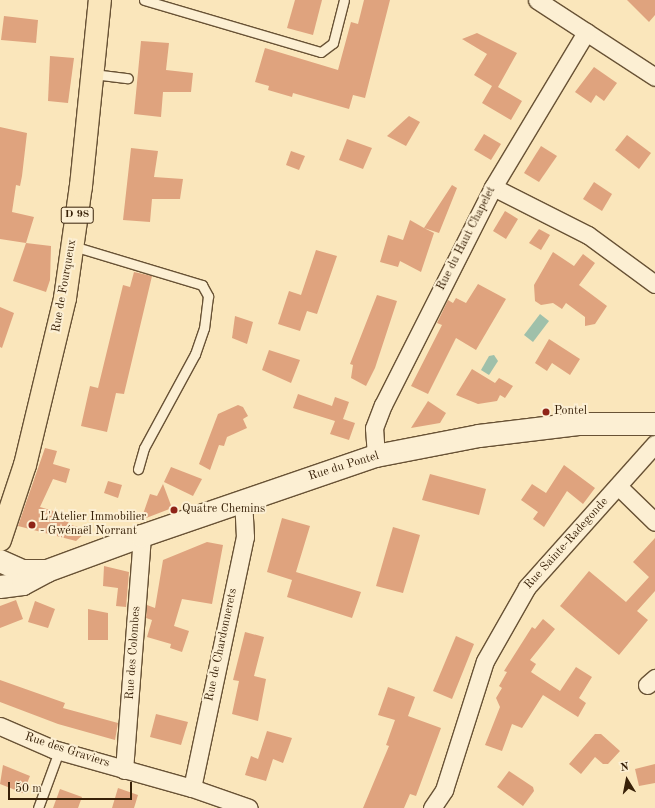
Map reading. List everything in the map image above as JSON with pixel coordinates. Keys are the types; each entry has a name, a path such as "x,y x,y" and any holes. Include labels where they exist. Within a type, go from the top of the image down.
{"main road":[{"name":"Rue de Fourqueux","path":"0,540 25,464 51,360 73,246 100,0"},
{"name":"Rue du Pontel","path":"0,587 23,584 47,571 142,536 376,456 479,436 578,424 655,424"},
{"name":"Rue de Fourqueux","path":"0,500 33,428"},
{"name":"Rue du Pontel","path":"0,561 22,571 47,571"}],"street":[{"path":"547,2 586,32 655,77"},
{"name":"Rue du Haut Chapelet","path":"376,456 374,428 383,405 493,187 586,32"},
{"path":"493,187 588,235 655,284"},
{"name":"Rue Sainte-Radegonde","path":"432,808 444,790 485,661 527,587 619,487 655,444"},
{"path":"619,487 655,522"},
{"name":"Rue de Chardonnerets","path":"192,788 245,537 242,502"},
{"name":"Rue des Colombes","path":"124,770 142,536"},
{"name":"Rue des Graviers","path":"0,726 59,751 192,788 249,808"}],"lane":[{"path":"144,0 321,52 333,43 344,0"},
{"path":"93,74 128,78"},
{"path":"73,246 202,286 208,296 204,328 195,354 144,448 138,470"},
{"path":"38,808 59,751"}],"shaded area":[{"path":"540,314 549,321 533,342 524,335"},
{"path":"494,355 498,361 489,375 481,370 489,356"}],"building":[{"path":"295,0 322,0 313,35 287,28"},
{"path":"364,0 390,0 365,98 353,95 349,109 293,93 292,97 268,90 269,86 255,82 265,48 338,70 351,22 358,24"},
{"path":"627,0 655,0 655,15 649,22"},
{"path":"4,16 38,20 36,43 1,40"},
{"path":"477,33 517,53 498,87 522,101 511,120 482,103 492,86 474,75 487,54 462,39"},
{"path":"141,41 169,43 166,70 193,73 191,92 163,92 161,117 134,114"},
{"path":"50,56 74,58 68,103 48,101"},
{"path":"594,67 617,83 604,101 596,95 591,103 575,92"},
{"path":"409,116 420,122 406,146 387,136"},
{"path":"0,127 27,133 22,176 20,186 16,185 12,212 34,217 26,243 0,239"},
{"path":"484,134 501,144 491,160 474,150"},
{"path":"627,135 651,153 639,169 615,150"},
{"path":"347,139 372,148 363,169 339,160"},
{"path":"541,146 557,156 539,182 524,173"},
{"path":"131,148 158,151 154,177 183,179 180,199 152,199 150,222 123,220"},
{"path":"291,151 305,156 299,170 286,165"},
{"path":"594,182 612,194 602,211 583,199"},
{"path":"452,185 457,188 439,233 424,228"},
{"path":"505,211 518,219 506,239 493,231"},
{"path":"410,220 434,233 421,272 400,261 398,267 380,262 388,235 403,240"},
{"path":"539,229 550,235 541,250 529,243"},
{"path":"26,243 51,246 50,280 46,292 13,281"},
{"path":"316,250 337,256 317,314 307,311 300,331 278,324 289,291 301,295"},
{"path":"553,252 574,266 583,254 595,263 579,285 607,306 595,324 585,326 585,317 566,303 562,309 553,303 541,305 535,301 534,285"},
{"path":"134,272 152,276 124,394 116,393 107,432 81,426 90,386 98,388 123,285 130,287"},
{"path":"478,284 506,299 476,350 456,338 428,394 411,386 442,325 437,323 448,300 453,303 456,298 466,303"},
{"path":"377,295 397,301 375,368 366,386 351,378 353,365 350,364"},
{"path":"0,307 14,313 2,348 0,347"},
{"path":"235,316 253,322 247,344 232,338"},
{"path":"549,339 580,359 570,375 552,363 547,371 535,363"},
{"path":"269,350 300,360 291,383 262,370"},
{"path":"472,369 495,383 499,378 513,386 505,398 500,395 497,401 478,404 456,395"},
{"path":"298,394 332,406 335,397 349,402 343,419 355,423 349,440 330,434 335,421 293,408"},
{"path":"428,401 446,413 440,423 411,428"},
{"path":"238,405 243,407 248,416 243,419 247,428 227,437 224,446 219,445 210,470 199,464 218,414"},
{"path":"45,448 57,451 53,464 70,469 66,483 53,479 40,507 70,516 68,524 88,530 76,541 18,526"},
{"path":"564,465 595,488 583,504 567,491 544,527 533,519 538,512 521,500 532,484 546,493"},
{"path":"171,467 202,479 193,496 164,482"},
{"path":"430,474 486,489 479,515 422,500"},
{"path":"108,481 122,485 118,498 104,493"},
{"path":"163,484 172,508 141,520 150,494 157,496"},
{"path":"282,518 310,526 296,572 361,592 352,618 287,597 292,580 267,572"},
{"path":"393,527 420,535 403,593 376,586"},
{"path":"655,538 655,591 637,611 648,620 619,655 560,606 589,571 626,602 649,577 633,562"},
{"path":"207,542 223,545 212,604 182,599 174,626 189,631 182,652 170,648 171,644 147,637 152,620 146,618 147,605 155,608 163,560"},
{"path":"104,566 129,572 126,607 116,606 118,588 103,586"},
{"path":"16,600 23,619 0,628 0,606"},
{"path":"35,601 55,609 48,628 28,622"},
{"path":"88,609 108,613 108,640 88,640"},
{"path":"543,619 555,629 530,660 536,664 531,672 560,691 576,667 592,677 579,698 586,703 578,717 543,695 522,728 512,724 502,751 485,745 500,707 496,698 502,688 499,686 507,672 504,671 532,627 535,629"},
{"path":"245,632 264,637 254,676 266,679 258,721 232,714 239,681 233,680"},
{"path":"456,636 474,644 452,699 433,691"},
{"path":"0,680 65,703 63,708 118,723 115,740 58,724 0,702"},
{"path":"388,687 415,697 408,716 441,728 416,796 410,794 404,808 363,808 389,746 386,745 395,720 378,715"},
{"path":"156,714 188,722 181,745 150,737"},
{"path":"267,731 292,738 283,763 273,759 266,781 245,775 251,756 258,759"},
{"path":"595,734 601,734 620,751 608,764 603,764 595,757 581,774 569,764"},
{"path":"655,764 655,783 639,786 635,769"},
{"path":"3,765 30,776 23,793 0,784"},
{"path":"509,771 533,787 534,791 523,806 497,787"},
{"path":"118,788 138,795 134,808 112,808"},
{"path":"60,789 82,797 78,808 53,808"}],"place":[{"name":"Pontel","path":"546,412"},
{"name":"Quatre Chemins","path":"174,510"},
{"name":"L'Atelier Immobilier - Gwénaël Norrant","path":"32,525"}]}
